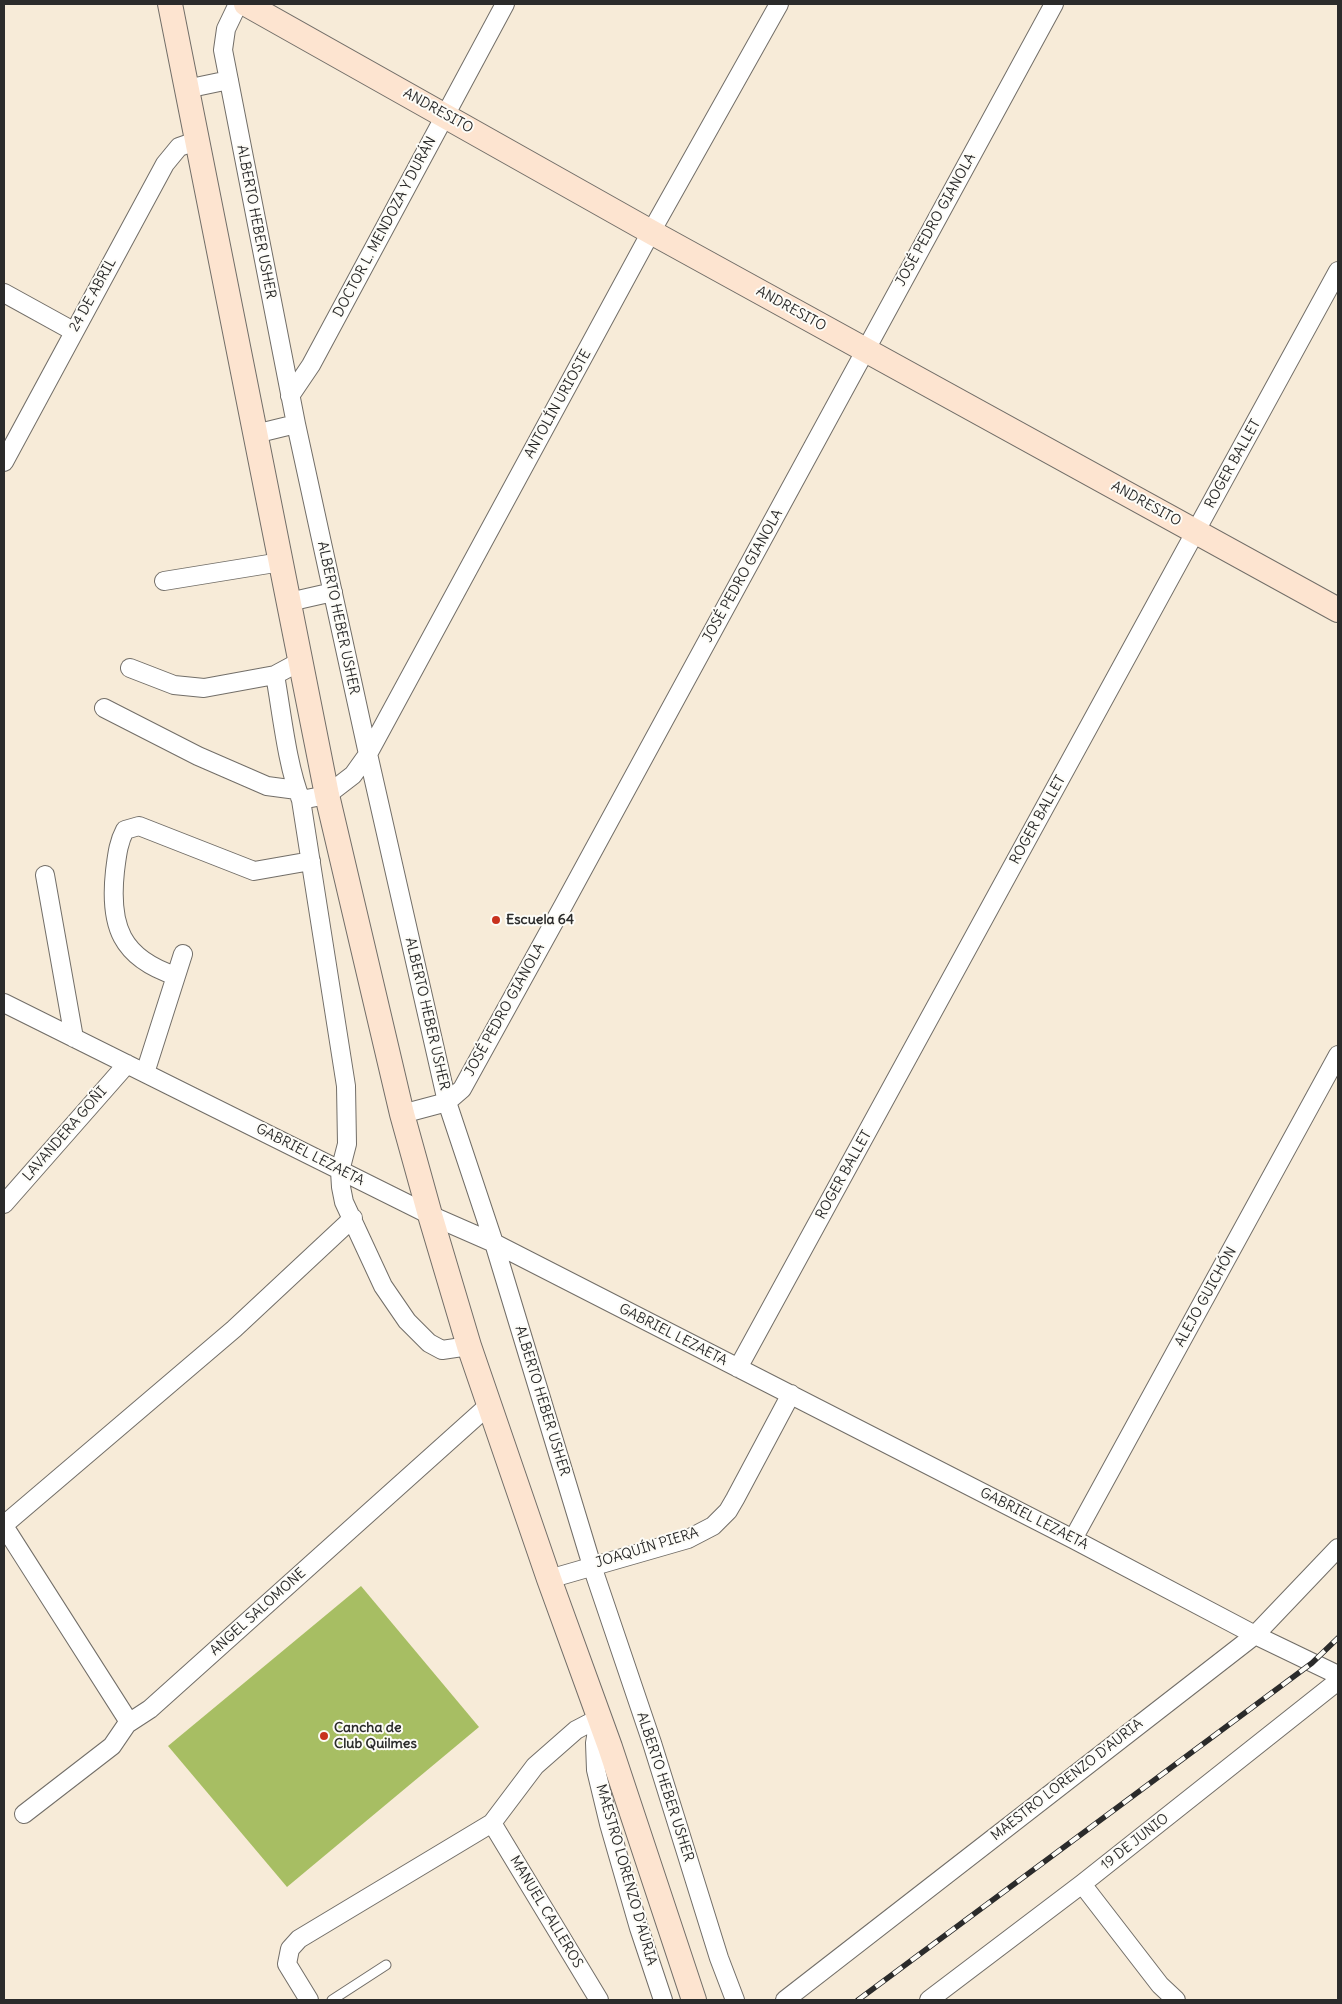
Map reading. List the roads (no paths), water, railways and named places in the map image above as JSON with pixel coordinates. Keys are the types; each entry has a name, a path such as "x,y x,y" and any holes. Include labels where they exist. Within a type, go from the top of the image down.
{"street":[{"path":"170,4 327,796 402,1114 469,1346 599,1718 694,2000"},
{"name":"ALBERTO HEBER USHER","path":"238,4 226,29 223,50 290,396 368,754 447,1102 494,1243 592,1566 652,1743 719,1958 735,2000"},
{"name":"ANDRESITO","path":"246,4 652,232 1338,610"},
{"name":"DOCTOR L. MENDOZA Y DURÁN","path":"290,396 311,365 505,4"},
{"name":"ANTOLÍN URIOSTE","path":"327,796 353,775 368,754 652,232 779,4"},
{"name":"JOSÉ PEDRO GIANOLA","path":"447,1102 462,1089 1054,4"},
{"path":"186,89 229,80"},
{"name":"24 DE ABRIL","path":"4,462 73,331 165,164 179,147 196,141"},
{"name":"ROGER BALLET","path":"738,1368 1338,271"},
{"path":"4,294 73,331"},
{"path":"255,434 296,424"},
{"path":"164,581 281,562"},
{"path":"289,602 333,592"},
{"path":"130,668 174,686 204,688 275,676 301,661"},
{"path":"275,676 299,795 346,1086 347,1144 340,1171 344,1202 383,1286 407,1321 429,1343 442,1350 469,1346"},
{"path":"104,708 198,756 267,786 299,795 327,796"},
{"path":"176,976 157,970 142,961 128,947 119,929 115,914 114,885 119,840 125,830 139,826 254,871 310,862"},
{"path":"45,875 74,1038"},
{"path":"145,1073 183,954"},
{"name":"GABRIEL LEZAETA","path":"4,1003 340,1171 430,1215 494,1243 1074,1539 1255,1635 1338,1675"},
{"name":"ALEJO GUICHÓN","path":"1074,1539 1338,1055"},
{"name":"LAVANDERA GOÑI","path":"4,1204 127,1064"},
{"path":"402,1114 447,1102"},
{"path":"129,1722 4,1525 234,1329 353,1218"},
{"name":"JOAQUÍN PIERA","path":"549,1579 688,1539 713,1526 728,1511 791,1394"},
{"name":"ANGEL SALOMONE","path":"24,1814 112,1746 129,1722 150,1709 489,1404"},
{"name":"MAESTRO LORENZO D'AURIA","path":"785,2000 1255,1635 1338,1548"},
{"name":"19 DE JUNIO","path":"929,2000 1082,1884 1338,1681"},
{"path":"309,2000 287,1964 290,1949 299,1939 492,1823 535,1766 576,1730 599,1718"},
{"name":"MAESTRO LORENZO D'AURIA","path":"599,1718 595,1743 596,1770 639,1928 663,2000"},
{"name":"MANUEL CALLEROS","path":"492,1823 599,2000"},
{"path":"1082,1884 1160,1985 1176,2000"}],"lane":[{"path":"332,2000 386,1965"}],"railway":[{"path":"858,2000 1312,1663 1338,1638"}],"place":[{"name":"Escuela 64","path":"496,920"},
{"name":"Cancha de Club Quilmes","path":"324,1736"}]}
